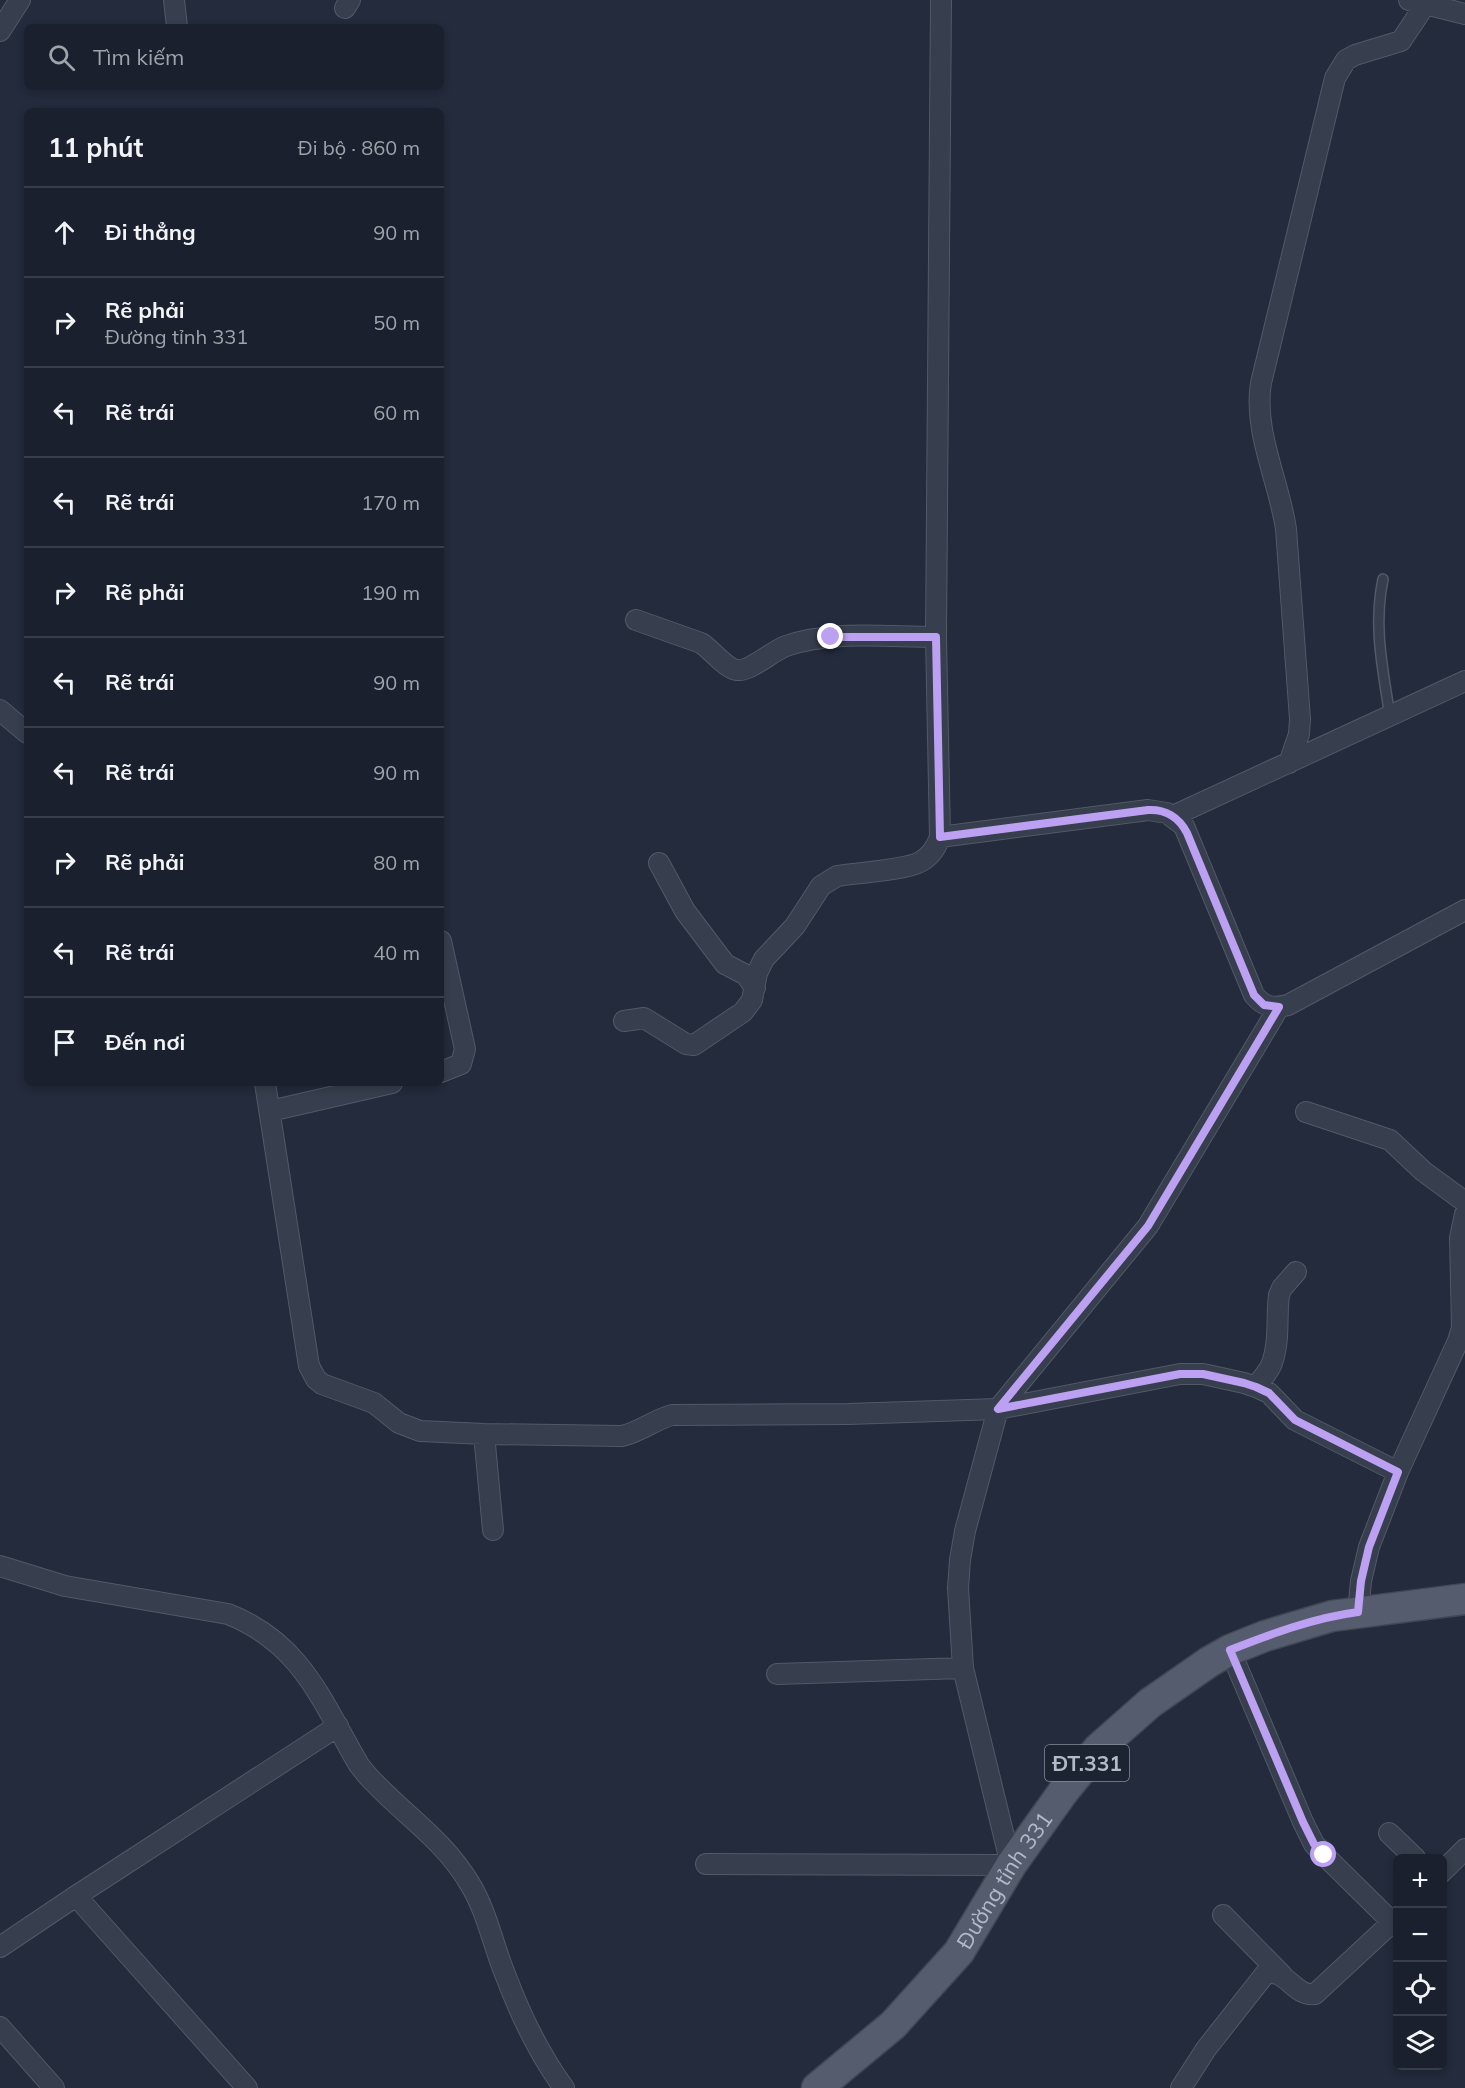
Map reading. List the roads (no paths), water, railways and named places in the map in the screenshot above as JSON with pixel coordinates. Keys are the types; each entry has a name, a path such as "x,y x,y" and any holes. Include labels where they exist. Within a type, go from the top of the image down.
{"main road":[{"name":"Đường tỉnh 331","path":"817,2088 893,2025 959,1952 1011,1865 1063,1792 1099,1748 1150,1703 1230,1650 1265,1636 1332,1616 1465,1599"}],"street":[{"path":"0,31 20,0"},
{"path":"174,0 177,24"},
{"path":"624,1021 636,1018 648,1019 686,1044 694,1045 743,1012 752,1000 757,973 764,959 795,926 826,881 837,876 914,865 929,856 940,837 936,637 941,0"},
{"path":"1289,763 1299,734 1300,719 1287,541 1282,503 1258,412 1261,383 1335,78 1346,60 1401,41 1417,2 1465,14"},
{"path":"636,620 700,643 709,648 730,668 737,670 744,669 781,648 811,639 936,637"},
{"path":"1173,816 1465,681"},
{"path":"0,710 24,730"},
{"path":"940,837 1153,810 1173,816 1184,826 1254,995 1264,1005 1279,1007 1288,1005 1465,910"},
{"path":"659,863 685,911 725,964 746,975 755,988"},
{"path":"444,954 465,1049 460,1064 444,1071"},
{"path":"706,1864 1011,1865 963,1668 958,1588 965,1531 998,1409 1148,1226 1279,1007"},
{"path":"266,1086 309,1366 322,1384 374,1403 409,1428 420,1431 484,1434 622,1437 672,1415 848,1414 998,1409 1180,1374 1203,1374 1244,1383 1269,1393 1295,1420 1398,1472"},
{"path":"270,1111 379,1086"},
{"path":"1306,1112 1390,1140 1423,1171 1465,1202"},
{"path":"1358,1612 1361,1581 1369,1547 1398,1472 1461,1341 1463,1319 1460,1238 1465,1214"},
{"path":"1256,1387 1268,1371 1274,1356 1279,1295 1296,1272"},
{"path":"484,1434 494,1530"},
{"path":"0,1566 65,1586 228,1614 246,1621 277,1642 305,1671 358,1765 438,1841 460,1869 483,1911 504,1974 518,2005 553,2072 564,2088"},
{"path":"1230,1650 1308,1833 1324,1855 1393,1917"},
{"path":"777,1674 963,1668"},
{"path":"0,1947 338,1726"},
{"path":"1389,1833 1411,1854"},
{"path":"1447,1868 1465,1849"},
{"path":"76,1896 247,2088"},
{"path":"1223,1915 1282,1975 1305,1994 1315,1994 1393,1921"},
{"path":"1181,2088 1206,2049 1262,1977 1270,1972 1282,1975"},
{"path":"0,2027 54,2088"}],"lane":[{"path":"1383,579 1378,626 1389,717"}]}
